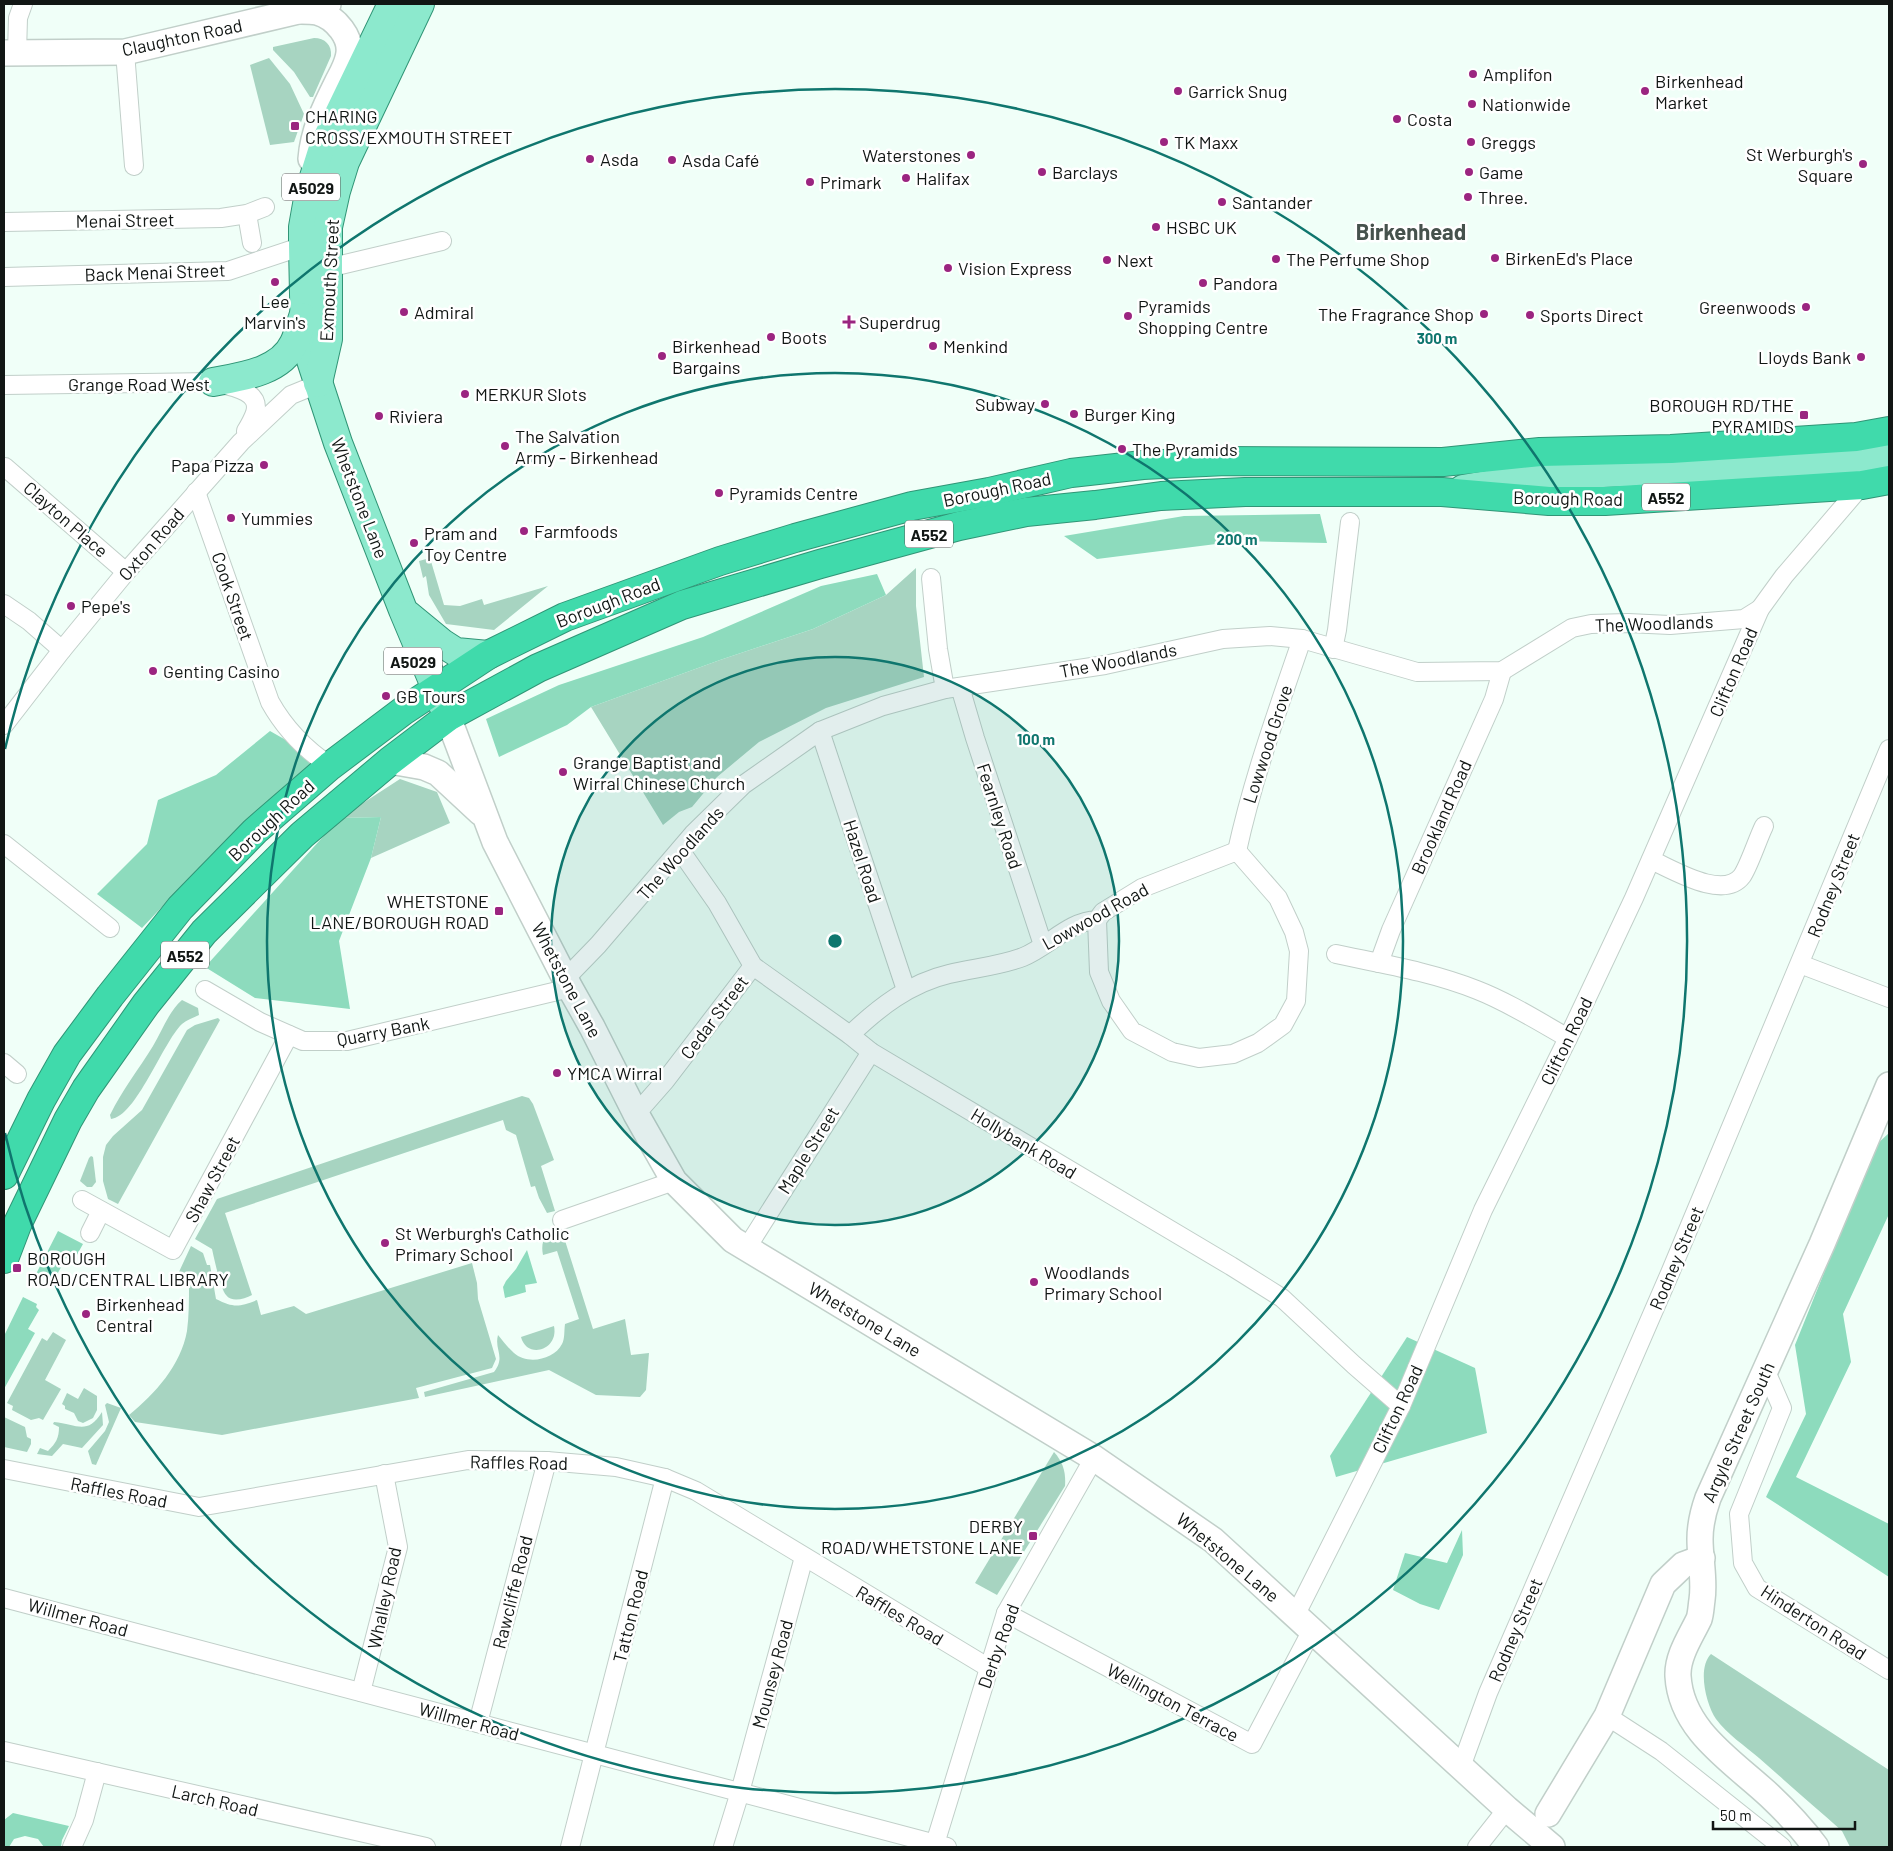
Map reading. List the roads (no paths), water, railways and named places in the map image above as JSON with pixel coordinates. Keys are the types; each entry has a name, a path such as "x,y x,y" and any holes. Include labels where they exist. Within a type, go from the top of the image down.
{"highway":[{"name":"Borough Road","path":"4,1175 41,1100 67,1054 116,986 187,901 255,831 330,766 436,688 488,655 565,617 794,538 912,506 1071,473 1143,464 1226,461 1442,462 1540,452 1671,449 1806,441 1856,437 1889,431"},
{"name":"Borough Road","path":"1442,492 1549,502 1605,501 1862,485 1889,480"},
{"name":"A552","path":"4,1259 17,1225 68,1120 86,1089 146,1004 204,932 302,835 390,761 448,717 538,668 682,605 820,564 967,524 1026,512 1160,496 1245,492 1442,492"}],"main road":[{"name":"Claughton Road","path":"10,53 125,52 328,4"},
{"name":"Exmouth Street","path":"318,384 305,342 302,246 303,227 309,194 324,146 392,4"},
{"name":"Exmouth Street","path":"318,384 328,339 328,227 345,162 420,4"},
{"path":"299,11 315,12 328,16 339,25 349,46 349,58 324,109 312,142 309,194"},
{"path":"213,382 249,375 278,363 294,345 304,314"},
{"name":"Whetstone Lane","path":"318,384 338,443 403,610 448,717 495,842 636,1114 674,1181 733,1240 746,1249 1094,1458 1213,1540 1507,1809 1552,1847"},
{"name":"Borough Road","path":"1442,492 1546,475 1827,464 1889,455"},
{"name":"Borough Road","path":"1442,462 1546,475"},
{"name":"Whetstone Lane","path":"403,610 442,643 456,652 488,655"},
{"name":"Whetstone Lane","path":"403,610 415,676 411,694 403,711"},
{"path":"390,761 424,767 438,772 485,817"},
{"name":"Argyle Street South","path":"1816,1847 1804,1831 1769,1796 1722,1755 1693,1722 1682,1699 1678,1674 1684,1650 1700,1617 1703,1593 1700,1539 1702,1515 1708,1498 1886,1101"},
{"path":"1548,1814 1607,1716 1664,1584 1683,1565 1702,1558"}],"street":[{"path":"10,53 23,4"},
{"path":"125,52 134,166"},
{"name":"Menai Street","path":"4,222 221,218 247,214 265,207"},
{"path":"247,214 252,243"},
{"path":"328,268 442,242"},
{"name":"Back Menai Street","path":"4,277 228,270 302,246"},
{"name":"Grange Road West","path":"4,385 213,382 249,393 255,401 255,413 241,442"},
{"name":"Oxton Road","path":"4,725 126,572 241,442 291,395 318,384"},
{"name":"Clayton Place","path":"5,467 126,572"},
{"name":"Clifton Road","path":"1304,1622 1401,1406 1483,1210 1568,1038 1651,860 1760,609 1784,576 1862,485"},
{"name":"Cook Street","path":"196,492 270,702 280,720 319,759 330,766"},
{"path":"1333,649 1350,522"},
{"name":"Fearnley Road","path":"931,578 938,649 974,738 1043,945"},
{"path":"4,604 28,621 62,650"},
{"name":"The Woodlands","path":"568,983 693,834 743,786 820,730 883,706 953,688 1105,665 1222,639 1270,636 1302,639 1417,672 1502,671 1572,628 1591,624 1679,624 1744,619 1760,609"},
{"name":"Lowwood Grove","path":"1237,850 1246,810 1263,753 1302,639"},
{"name":"Brookland Road","path":"1379,963 1391,930 1494,699 1502,671"},
{"name":"Hazel Road","path":"820,730 906,990"},
{"name":"Rodney Street","path":"1461,1767 1488,1693 1670,1273 1889,749"},
{"path":"1651,860 1709,885 1719,886 1733,882 1741,877 1764,826"},
{"path":"4,844 110,928"},
{"name":"Hollybank Road","path":"680,850 718,903 753,966 871,1052 1282,1298 1354,1366 1401,1406"},
{"path":"1097,920 1099,972 1111,1001 1132,1031 1172,1052 1200,1058 1233,1054 1258,1043 1283,1025 1296,1001 1299,951 1294,932 1278,898 1237,850"},
{"name":"Lowwood Road","path":"850,1035 871,1015 906,990 946,974 1004,964 1025,956 1084,920 1097,920 1103,912 1142,888 1237,850"},
{"path":"1336,954 1448,980 1478,990 1568,1038"},
{"path":"1800,964 1889,998"},
{"name":"Cedar Street","path":"636,1114 665,1082 753,966"},
{"name":"Quarry Bank","path":"204,990 260,1022 303,1041 347,1041 568,983"},
{"name":"Shaw Street","path":"82,1200 173,1250 289,1035"},
{"name":"Maple Street","path":"746,1249 871,1052"},
{"path":"562,1220 674,1181"},
{"path":"90,1234 101,1211"},
{"name":"Hinderton Road","path":"1766,1369 1782,1408 1739,1514 1743,1563 1757,1588 1889,1670"},
{"name":"Derby Road","path":"939,1846 988,1668 1006,1614 1094,1458"},
{"name":"Raffles Road","path":"4,1469 199,1507 468,1460 547,1461 616,1467 665,1478 696,1491 988,1668"},
{"name":"Rawcliffe Road","path":"478,1723 547,1461"},
{"name":"Whalley Road","path":"361,1692 398,1546 384,1474"},
{"name":"Tatton Road","path":"570,1847 665,1478"},
{"name":"Mounsey Road","path":"723,1847 740,1792 804,1557"},
{"name":"Willmer Road","path":"4,1598 939,1846"},
{"name":"Wellington Terrace","path":"1006,1614 1252,1744 1304,1622"},
{"path":"1607,1716 1661,1751 1782,1847"},
{"name":"Larch Road","path":"4,1751 426,1847"},
{"path":"72,1847 84,1820 97,1772"},
{"path":"1477,1847 1507,1809"}],"place":[{"name":"Amplifon","path":"1473,74"},
{"name":"Garrick Snug","path":"1178,91"},
{"name":"Birkenhead Market","path":"1645,91"},
{"name":"Nationwide","path":"1472,104"},
{"name":"Costa","path":"1397,119"},
{"name":"CHARING CROSS/EXMOUTH STREET","path":"295,126"},
{"name":"TK Maxx","path":"1164,142"},
{"name":"Greggs","path":"1471,142"},
{"name":"Waterstones","path":"971,155"},
{"name":"Asda","path":"590,159"},
{"name":"Asda Café","path":"672,160"},
{"name":"St Werburgh's Square","path":"1863,164"},
{"name":"Barclays","path":"1042,172"},
{"name":"Game","path":"1469,172"},
{"name":"Halifax","path":"906,178"},
{"name":"Primark","path":"810,182"},
{"name":"Three.","path":"1468,197"},
{"name":"Santander","path":"1222,202"},
{"name":"HSBC UK","path":"1156,227"},
{"name":"BirkenEd's Place","path":"1495,258"},
{"name":"The Perfume Shop","path":"1276,259"},
{"name":"Next","path":"1107,260"},
{"name":"Vision Express","path":"948,268"},
{"name":"Lee Marvin's","path":"275,282"},
{"name":"Pandora","path":"1203,283"},
{"name":"Greenwoods","path":"1806,307"},
{"name":"Admiral","path":"404,312"},
{"name":"The Fragrance Shop","path":"1484,314"},
{"name":"Sports Direct","path":"1530,315"},
{"name":"Pyramids Shopping Centre","path":"1128,316"},
{"name":"Superdrug","path":"849,322"},
{"name":"Boots","path":"771,337"},
{"name":"Menkind","path":"933,346"},
{"name":"Birkenhead Bargains","path":"662,356"},
{"name":"Lloyds Bank","path":"1861,357"},
{"name":"MERKUR Slots","path":"465,394"},
{"name":"Subway","path":"1045,404"},
{"name":"Burger King","path":"1074,414"},
{"name":"BOROUGH RD/THE PYRAMIDS","path":"1804,415"},
{"name":"Riviera","path":"379,416"},
{"name":"The Salvation Army - Birkenhead","path":"505,446"},
{"name":"The Pyramids","path":"1122,449"},
{"name":"Papa Pizza","path":"264,465"},
{"name":"Pyramids Centre","path":"719,493"},
{"name":"Yummies","path":"231,518"},
{"name":"Farmfoods","path":"524,531"},
{"name":"Pram and Toy Centre","path":"414,543"},
{"name":"Pepe's","path":"71,606"},
{"name":"Genting Casino","path":"153,671"},
{"name":"GB Tours","path":"386,696"},
{"name":"Grange Baptist and Wirral Chinese Church","path":"563,772"},
{"name":"WHETSTONE LANE/BOROUGH ROAD","path":"499,911"},
{"name":"YMCA Wirral","path":"557,1073"},
{"name":"St Werburgh's Catholic Primary School","path":"385,1243"},
{"name":"BOROUGH ROAD/CENTRAL LIBRARY","path":"17,1268"},
{"name":"Woodlands Primary School","path":"1034,1282"},
{"name":"Birkenhead Central","path":"86,1314"},
{"name":"DERBY ROAD/WHETSTONE LANE","path":"1033,1536"}],"district":[{"name":"Birkenhead","path":"1411,231"}]}
